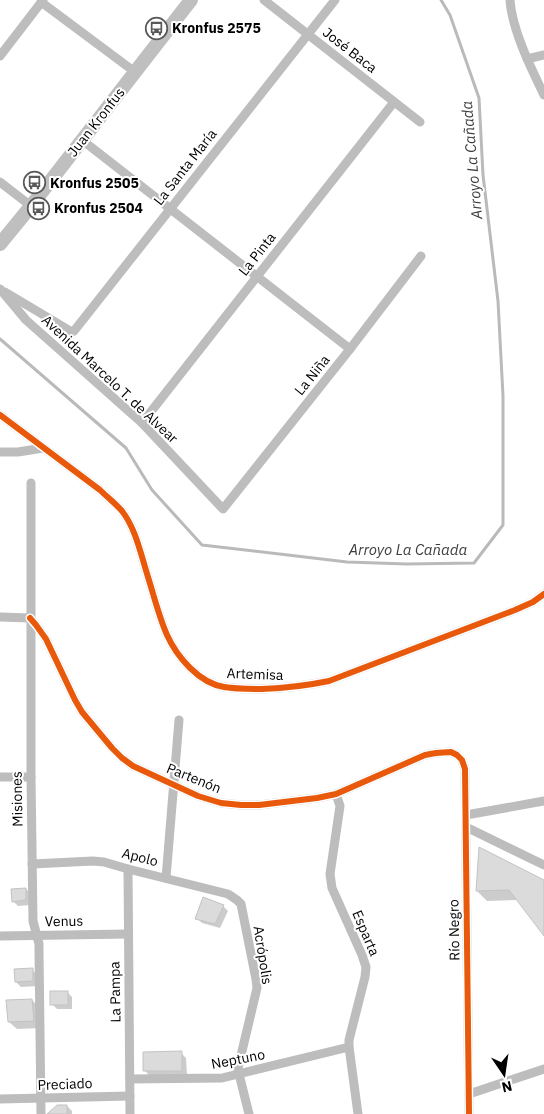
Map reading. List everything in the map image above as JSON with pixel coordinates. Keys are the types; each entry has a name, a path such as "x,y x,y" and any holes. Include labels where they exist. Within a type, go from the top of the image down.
{"main road":[{"name":"Juan Kronfus","path":"0,244 191,0"}],"street":[{"name":"José Baca","path":"264,0 420,122"},
{"name":"La Santa María","path":"0,289 72,332 74,331 335,0"},
{"path":"510,0 513,19 527,59 544,95"},
{"path":"0,56 42,1 135,72"},
{"path":"527,59 544,55"},
{"name":"La Pinta","path":"142,423 394,102"},
{"path":"82,140 350,349"},
{"path":"0,182 31,206"},
{"name":"La Niña","path":"224,510 421,256"},
{"name":"Avenida Marcelo T. de Alvear","path":"0,289 26,320 142,423 224,510"},
{"name":"Artemisa","path":"0,415 100,490 123,512 134,534 171,643 182,660 192,670 209,682 222,687 241,689 283,688 306,686 329,680 515,610 533,602 544,594"},
{"path":"0,452 18,452 43,448"},
{"name":"Misiones","path":"31,483 32,864 33,921 39,952 41,1114"},
{"path":"0,617 30,618"},
{"name":"Partenón","path":"30,618 46,639 82,712 112,748 133,766 198,796 221,803 241,805 269,804 317,798 336,794 425,755 451,752"},
{"path":"166,878 179,720"},
{"name":"Río Negro","path":"451,752 462,760 465,768 469,1114"},
{"path":"0,777 31,777"},
{"name":"Esparta","path":"336,794 340,806 330,883 366,967 350,1032 349,1047 358,1114"},
{"path":"466,815 544,801"},
{"path":"466,827 544,865"},
{"name":"Apolo","path":"32,864 94,860 228,894 237,900"},
{"name":"La Pampa","path":"128,869 130,1114"},
{"name":"Acrópolis","path":"237,900 241,904 256,979 256,988 238,1068 249,1114"},
{"name":"Venus","path":"0,936 128,934"},
{"name":"Neptuno","path":"130,1080 211,1078 239,1074 349,1047"},
{"path":"469,1094 544,1069"},
{"name":"Preciado","path":"0,1099 130,1096"}],"building":[{"path":"479,847 544,880 544,936 509,890 476,891"},
{"path":"26,888 26,900 12,902 11,889"},
{"path":"203,897 224,905 215,924 195,919"},
{"path":"33,968 33,981 15,982 14,969"},
{"path":"50,991 68,991 68,1005 50,1005"},
{"path":"32,999 34,1021 8,1022 6,1000"},
{"path":"182,1051 182,1071 143,1071 143,1052"},
{"path":"57,1105 67,1105 67,1114 47,1114"}],"waterway":[{"name":"Arroyo La Cañada","path":"0,339 126,448 152,490 202,545 347,562 407,564 474,563 503,525 503,396 498,301 483,175 479,98 450,15 441,0"}],"cycle path":[{"path":"0,415 100,490 122,511 135,534 159,614 171,643 190,668 215,685 262,689 329,681 515,610 533,602 544,594"},
{"path":"30,618 46,639 82,712 112,748 133,766 198,796 221,803 241,805 259,805 317,798 336,794 425,755 451,752 462,760 465,769 469,1114"}],"place":[{"name":"Kronfus 2575","path":"156,28"},
{"name":"Kronfus 2505","path":"34,183"},
{"name":"Kronfus 2504","path":"38,208"}]}
